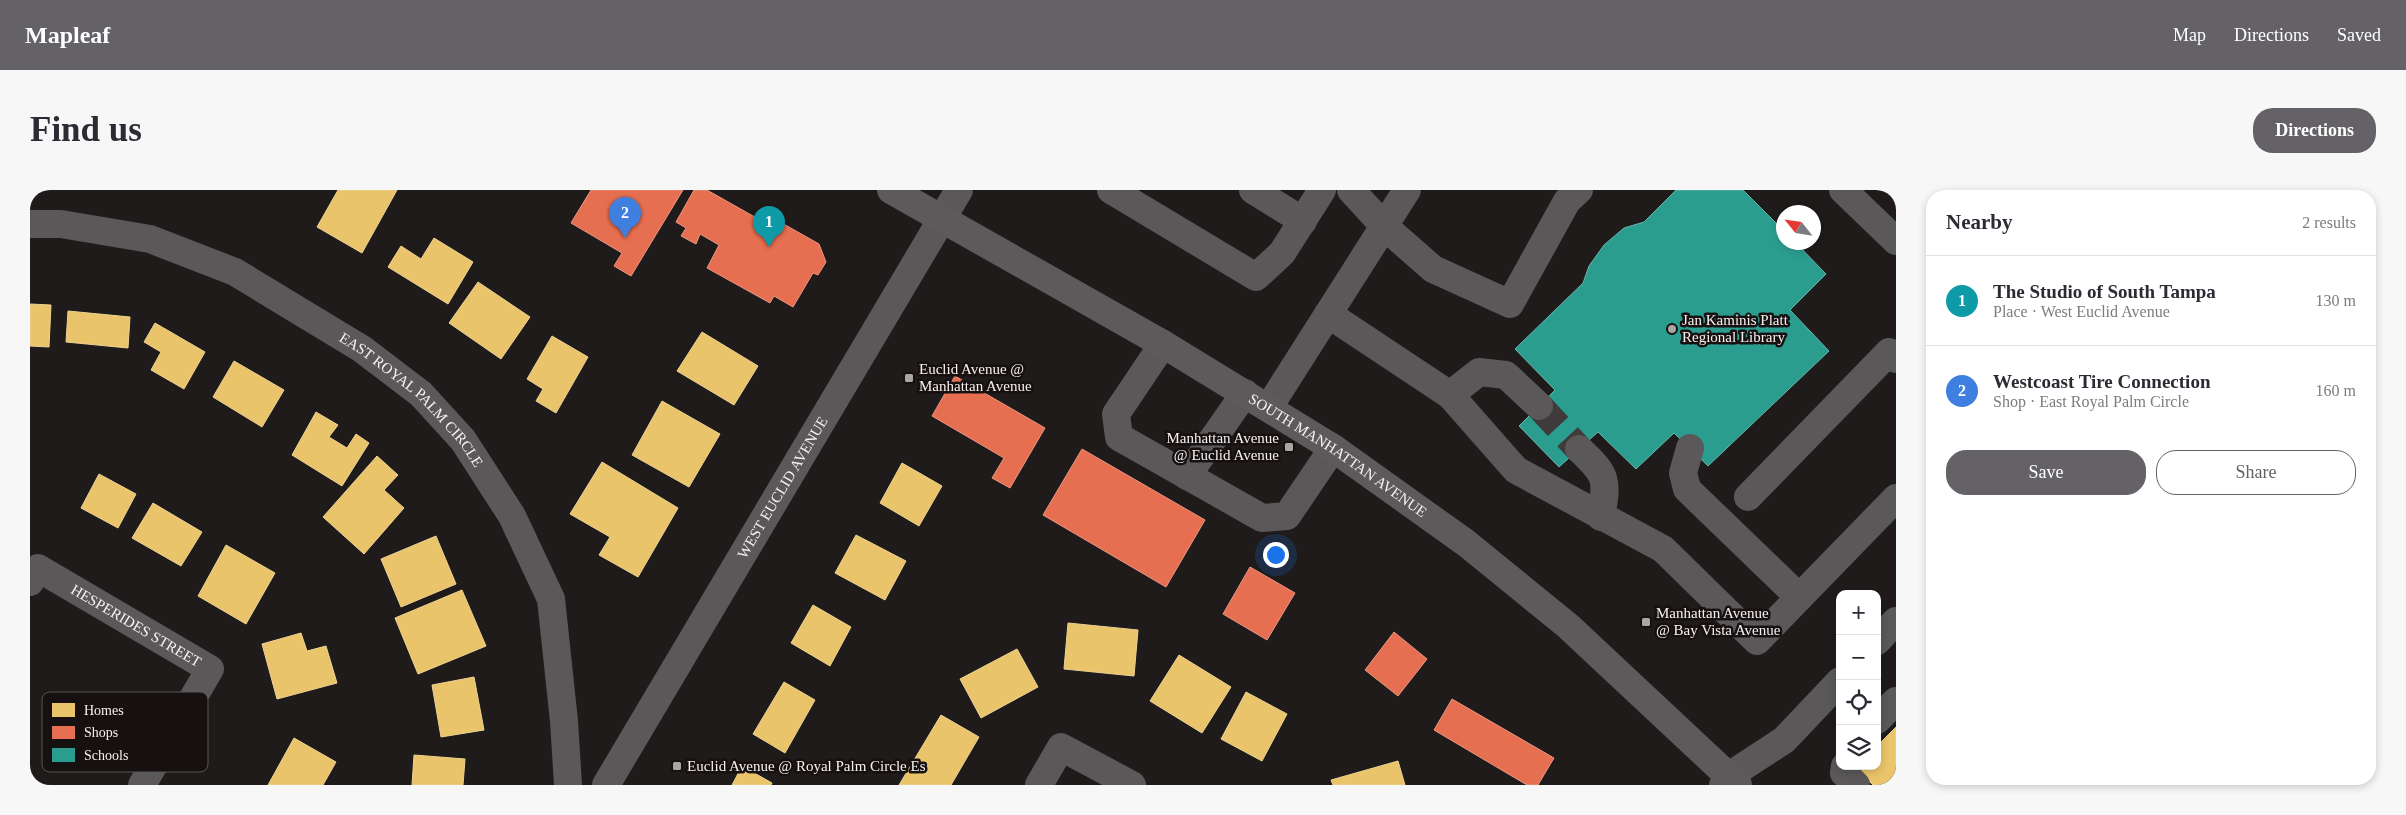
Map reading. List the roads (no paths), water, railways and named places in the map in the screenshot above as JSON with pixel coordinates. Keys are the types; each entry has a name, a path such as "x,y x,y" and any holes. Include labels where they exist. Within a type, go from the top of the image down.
{"main road":[{"name":"SOUTH MANHATTAN AVENUE","path":"891,190 1163,344 1333,448 1466,543 1568,626 1730,782"}],"street":[{"name":"WEST EUCLID AVENUE","path":"606,785 959,190"},
{"path":"1111,190 1256,277 1282,253 1322,190"},
{"path":"1253,190 1303,221"},
{"path":"1351,190 1384,226 1433,270 1510,304 1567,201 1579,190"},
{"path":"1269,408 1407,190"},
{"path":"1843,190 1892,230"},
{"name":"EAST ROYAL PALM CIRCLE","path":"30,224 61,224 150,239 235,272 362,349 427,401 463,440 512,516 550,599 564,721 568,785"},
{"path":"1328,314 1450,395 1516,470 1662,549 1757,641 1896,498"},
{"path":"1163,344 1116,414 1119,437 1262,518 1286,516 1333,448"},
{"path":"1748,497 1889,352 1896,359"},
{"path":"1450,395 1479,372 1506,375 1539,406"},
{"path":"1187,476 1245,393"},
{"path":"1579,448 1599,468 1606,487 1600,517"},
{"path":"1690,448 1683,473 1688,488 1799,597"},
{"name":"HESPERIDES STREET","path":"30,582 38,568 210,669 197,692"},
{"path":"1881,637 1896,621"},
{"path":"1702,785 1730,782 1784,740 1836,685"},
{"path":"1881,716 1896,700"},
{"path":"1039,785 1061,747 1132,785"},
{"path":"1844,770 1844,773 1856,785"},
{"name":"HESPERIDES STREET","path":"142,785 150,772"}],"tunnel":[{"path":"1539,406 1579,449"}],"place":[{"name":"Westcoast Tire Connection","path":"625,238"},
{"name":"The Studio of South Tampa","path":"769,247"},
{"name":"Jan Kaminis Platt Regional Library","path":"1672,329"},
{"name":"Euclid Avenue @ Manhattan Avenue","path":"909,378"},
{"name":"Manhattan Avenue @ Euclid Avenue","path":"1289,447"},
{"name":"Manhattan Avenue @ Bay Vista Avenue","path":"1646,622"},
{"name":"Euclid Avenue @ Royal Palm Circle Es","path":"677,766"}]}
